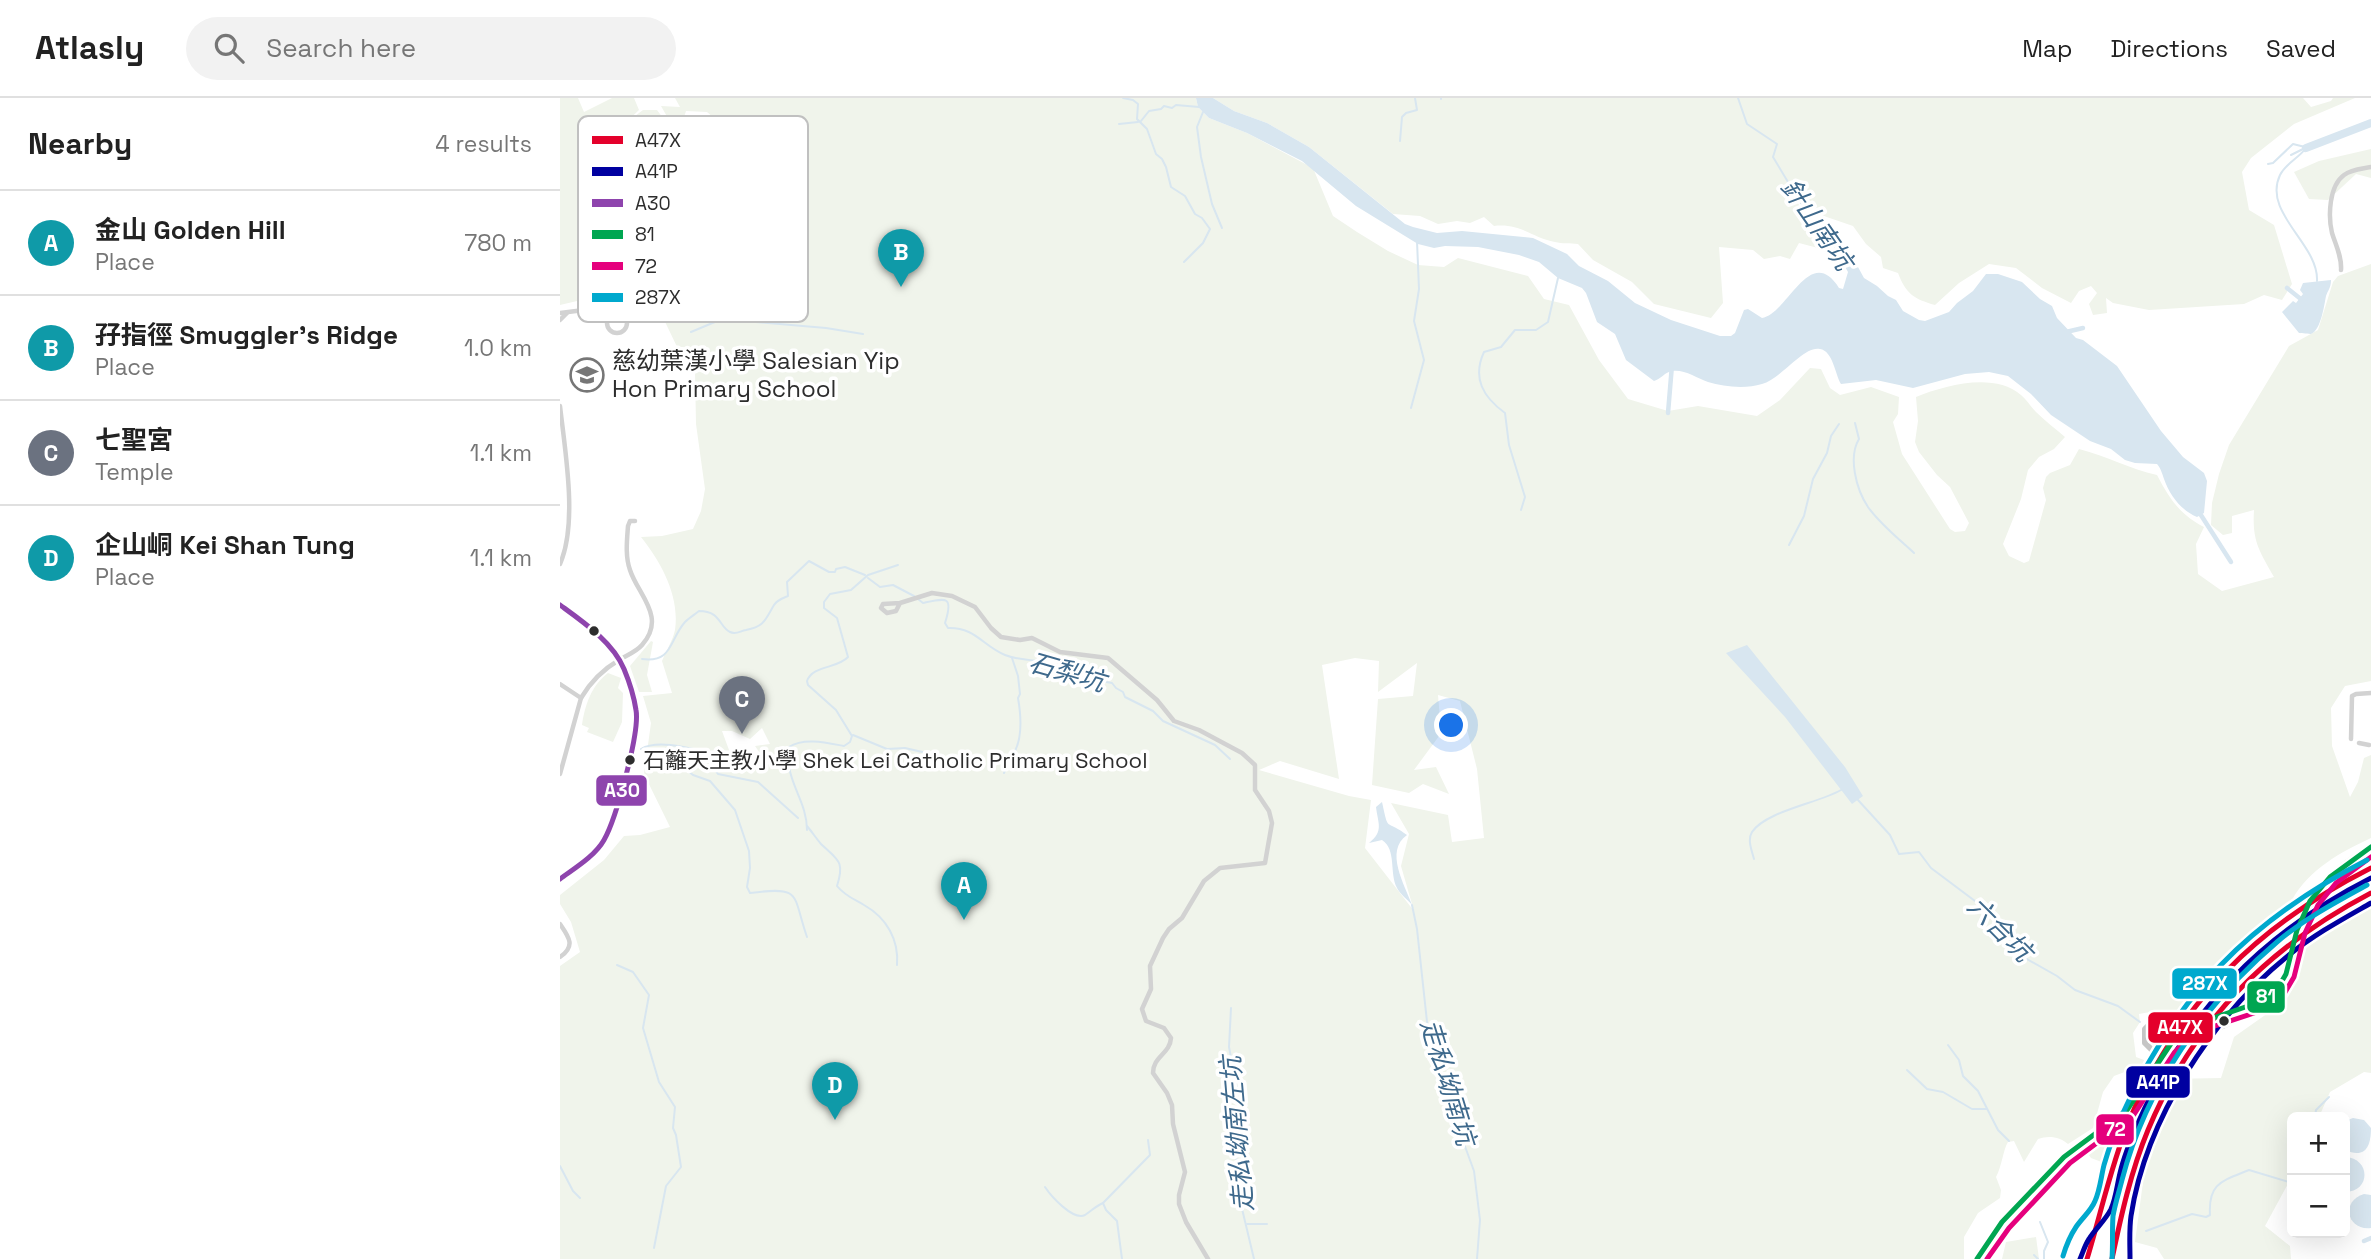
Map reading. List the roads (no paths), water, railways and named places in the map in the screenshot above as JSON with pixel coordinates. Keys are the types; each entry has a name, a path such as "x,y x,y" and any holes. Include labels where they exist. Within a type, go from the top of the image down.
{"highway":[{"path":"2087,1259 2104,1200"},
{"path":"2112,1259 2124,1206"}],"main road":[{"path":"2255,1004 2199,1015 2171,1015 2155,1019 2145,1030 2145,1043 2153,1051 2168,1051 2269,1004 2283,981 2299,923 2313,893 2345,864 2371,847"},
{"path":"1977,1259 1994,1233 2063,1157 2128,1109 2179,1035 2198,1024 2255,1004 2270,995 2283,981"}],"street":[{"path":"2341,271 2342,261 2332,231 2330,208 2335,186 2343,176 2371,167"},
{"path":"560,313 578,309"},
{"path":"560,320 571,310"},
{"path":"607,322 608,328 613,332 623,332 627,322"},
{"path":"560,406 569,530 560,564"},
{"path":"560,774 581,698 593,679 642,645 647,637 651,623 649,605 634,580 628,563 628,524 635,521"},
{"path":"560,531 569,530"},
{"path":"900,603 927,594 952,596 975,607 991,628 1002,637 1020,640 1032,638 1058,651 1108,658 1157,700 1174,721 1199,730 1242,753 1255,765 1255,790 1269,811 1272,822 1266,861 1220,868 1204,881 1182,918 1163,938 1150,968 1150,991 1142,1009 1146,1021 1165,1029 1170,1036 1170,1046 1156,1059 1153,1073 1171,1102 1173,1124 1185,1174 1179,1204 1208,1259"},
{"path":"560,605 594,630 618,660 624,668 636,705 636,734 628,769 604,840 586,860 560,879"},
{"path":"560,684 581,698"},
{"path":"2351,739 2353,696 2371,693"},
{"path":"2358,743 2369,745"},
{"path":"560,924 570,943 569,949 560,957"}],"waterway":[{"path":"1123,98 1138,104 1137,119 1147,129 1156,154 1166,167 1171,187 1185,196 1195,214 1202,218 1210,229 1203,243 1184,262"},
{"path":"1400,141 1402,117 1417,110 1415,98"},
{"name":"針山南坑","path":"1738,98 1747,124 1777,144 1773,157 1800,202 1826,228"},
{"path":"1141,121 1149,111 1164,106 1199,107"},
{"path":"1203,112 1197,127 1201,157 1212,204 1222,228"},
{"path":"1119,124 1138,122"},
{"path":"2306,148 2371,123"},
{"path":"2268,164 2273,163 2293,144 2305,147"},
{"path":"2291,155 2305,148"},
{"path":"2306,148 2280,175 2278,202 2310,254 2317,281"},
{"path":"1411,408 1424,360 1414,321 1419,289 1417,241"},
{"path":"1521,510 1525,497 1509,445 1505,413 1486,394 1479,370 1484,352 1501,347 1515,330 1536,330 1548,322 1558,278"},
{"path":"2287,288 2302,300"},
{"path":"691,332 715,322"},
{"path":"757,322 863,334"},
{"path":"2066,332 2083,328"},
{"path":"1668,413 1672,365"},
{"path":"1855,423 1859,439 1854,455 1855,473 1864,500 1878,519 1914,553"},
{"path":"1789,545 1804,516 1813,479 1827,453 1831,436 1839,424"},
{"path":"2199,512 2231,562"},
{"path":"642,659 652,659 665,654 685,622 699,611 712,614 732,633 757,627 764,622 774,605 788,596 787,582 809,561 829,572 845,567 865,575"},
{"path":"807,830 806,819 792,780 789,747 809,741 844,746 850,742 852,736 836,710 808,685 807,681 814,672 838,664 848,657 837,618 824,608 824,602 830,594 851,590 868,575 898,565"},
{"path":"868,578 880,587 893,585 914,596"},
{"name":"石梨坑","path":"918,599 923,603 946,601 949,607 945,623 948,628 972,634 1005,655 1044,664 1055,673 1112,683 1125,697 1153,711 1163,721 1215,745 1230,759"},
{"path":"1004,773 1017,747 1020,733 1020,694 1012,658"},
{"path":"853,735 887,749 905,748 931,754 960,767"},
{"path":"641,749 662,745 702,751 718,774 758,782 798,818"},
{"path":"643,748 669,756 693,775 710,781 735,810 749,851 747,887 750,893 779,891 793,896 807,937"},
{"path":"1754,859 1750,838 1759,825 1769,818 1841,790"},
{"name":"六合坑","path":"1858,800 1890,835 1899,854 1919,852 1931,868 1995,916 2018,954 2057,976 2075,990 2118,1006 2140,1022"},
{"path":"807,826 838,862 840,871 837,886 846,895 872,910 885,923 894,938 897,965"},
{"name":"走私坳南坑","path":"1412,905 1428,1031 1438,1070 1463,1125 1463,1141 1474,1171 1480,1220 1477,1259"},
{"path":"617,965 633,972 649,995 643,1028 659,1082 675,1107 673,1128 681,1167 666,1186 654,1248"},
{"name":"走私坳南左坑","path":"1231,1008 1229,1047 1238,1095 1239,1123 1234,1147 1238,1168 1238,1192 1254,1259"},
{"path":"1948,1045 1959,1060 1963,1076 1978,1091 1998,1130 2009,1141"},
{"path":"1907,1070 1927,1089 1943,1092 1972,1109 1987,1109"},
{"path":"2316,1112 2329,1097"},
{"path":"1103,1203 1150,1155 1148,1140"},
{"path":"560,1166 573,1191 580,1198"},
{"path":"2146,1231 2192,1214 2206,1217 2210,1215 2214,1190 2224,1181 2249,1170 2287,1181"},
{"path":"1045,1187 1063,1207 1080,1216 1103,1203 1117,1221 1122,1259"},
{"path":"2040,1222 2048,1242 2044,1259"},
{"path":"1247,1224 1267,1224"},
{"path":"2364,1241 2371,1238"},
{"path":"2034,1255 2038,1259"}],"tunnel":[{"path":"2172,1039 2213,987 2260,940 2312,900 2371,868"},
{"path":"2124,1206 2141,1150 2164,1095 2203,1033 2226,1004 2278,952 2339,910 2371,893"},
{"path":"2104,1200 2121,1142 2140,1095"}],"place":[{"name":"孖指徑 Smuggler's Ridge","path":"901,287"},
{"name":"慈幼葉漢小學 Salesian Yip Hon Primary School","path":"587,375"},
{"name":"七聖宮","path":"742,734"},
{"name":"石籬天主教小學 Shek Lei Catholic Primary School","path":"630,760"},
{"name":"金山 Golden Hill","path":"964,920"},
{"name":"企山峒 Kei Shan Tung","path":"835,1120"}]}
